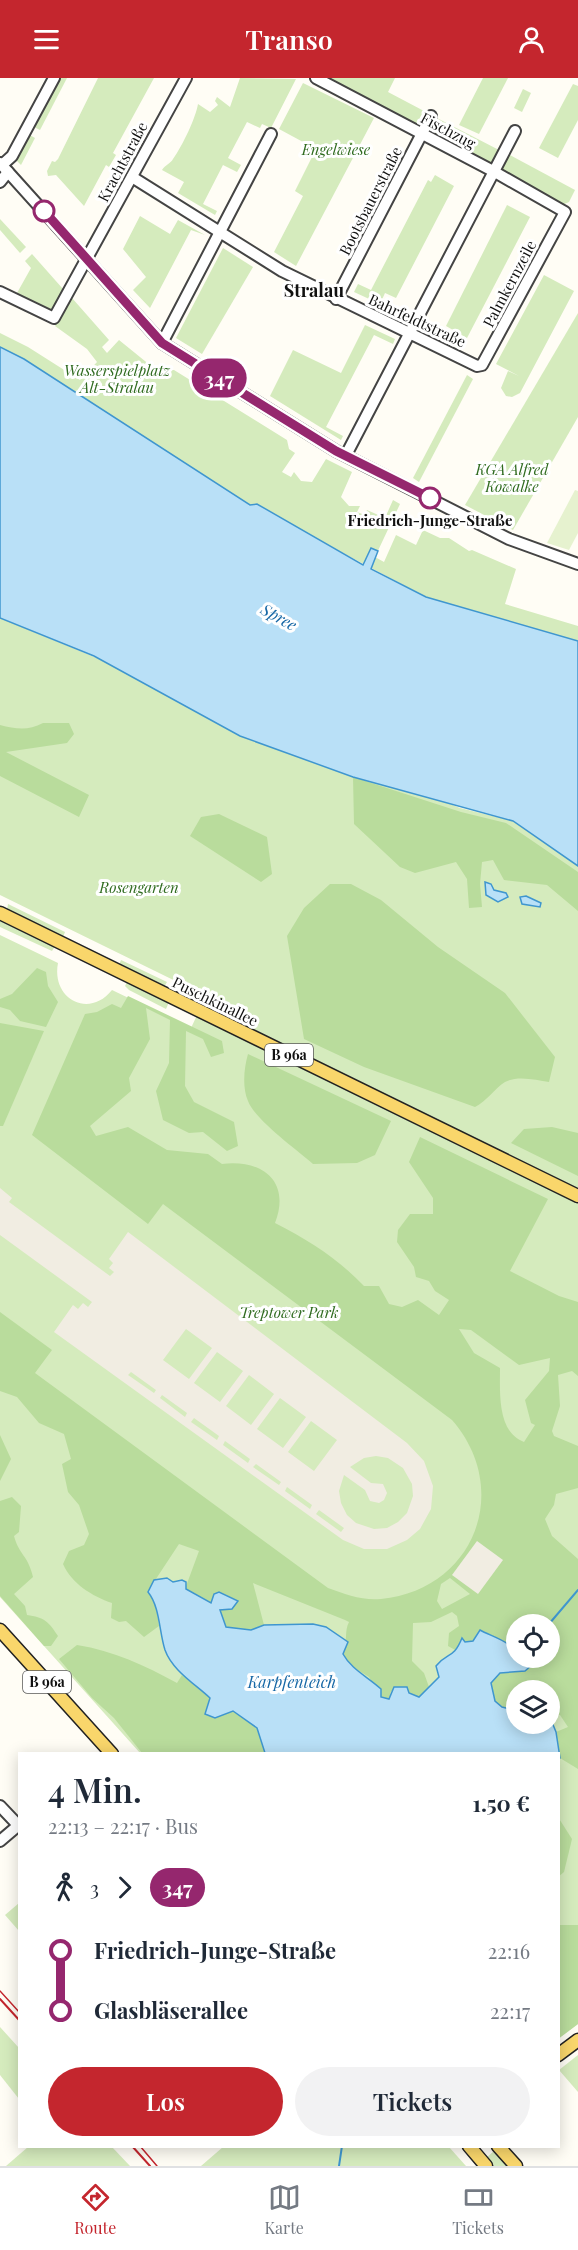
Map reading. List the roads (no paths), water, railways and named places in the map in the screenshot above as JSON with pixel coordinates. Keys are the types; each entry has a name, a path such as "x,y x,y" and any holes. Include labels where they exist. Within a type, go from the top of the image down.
{"main road":[{"name":"Puschkinallee","path":"0,913 578,1196"},
{"name":"B 96a","path":"0,1630 106,1752"},
{"path":"560,2054 578,2040"},
{"path":"471,2148 486,2166"},
{"path":"500,2148 516,2166"}],"street":[{"path":"0,182 3,167 12,156 54,78"},
{"name":"Krachtstraße","path":"0,292 54,318 186,78"},
{"name":"Fischzug","path":"316,78 566,212"},
{"name":"Bootsbauerstraße","path":"336,299 431,116"},
{"path":"346,455 515,131"},
{"path":"162,343 271,134"},
{"path":"3,167 162,343 346,455 509,539 578,564"},
{"name":"Bahrfeldtstraße","path":"132,177 282,271 477,366"},
{"name":"Palmkernzeile","path":"477,366 486,361 566,212"},
{"path":"0,1806 18,1824"},
{"path":"0,1841 18,1826"}],"water":[{"name":"Spree","path":"0,347 24,359 250,505 257,504 363,565 371,548 378,551 371,569 426,597 578,641 578,866 513,821 353,777 240,736 94,656 0,618"},
{"path":"485,882 491,884 494,890 506,893 508,897 498,902 486,895"},
{"path":"526,896 541,903 540,907 522,904 520,897"},
{"name":"Karpfenteich","path":"167,1578 173,1582 182,1580 186,1582 186,1589 211,1603 214,1594 219,1592 238,1601 232,1609 220,1610 226,1627 251,1630 264,1625 313,1624 326,1627 348,1642 343,1654 346,1659 381,1689 381,1697 389,1699 394,1687 407,1687 409,1693 419,1697 439,1677 436,1666 440,1661 456,1650 462,1638 465,1642 473,1641 480,1630 506,1643 506,1668 528,1668 525,1671 500,1673 491,1683 495,1701 506,1708 506,1734 556,1734 559,1752 265,1752 257,1728 233,1711 215,1718 205,1714 210,1698 178,1670 168,1657 155,1605 148,1592 154,1580"}],"waterway":[{"path":"558,1614 578,1590"},
{"path":"339,2166 342,2148"}],"tram line":[{"path":"0,1991 18,2011"},
{"path":"142,2148 157,2166"}],"railway":[{"path":"0,1999 18,2019"},
{"path":"134,2148 150,2166"}],"place":[{"name":"Friedrich-Junge-Straße","path":"430,498"}],"district":[{"name":"Stralau","path":"314,291"}],"park label":[{"name":"Engelwiese","path":"336,150"},
{"name":"Wasserspielplatz Alt-Stralau","path":"117,380"},
{"name":"KGA Alfred Kowalke","path":"512,478"},
{"name":"Rosengarten","path":"139,888"},
{"name":"Treptower Park","path":"289,1313"}]}
